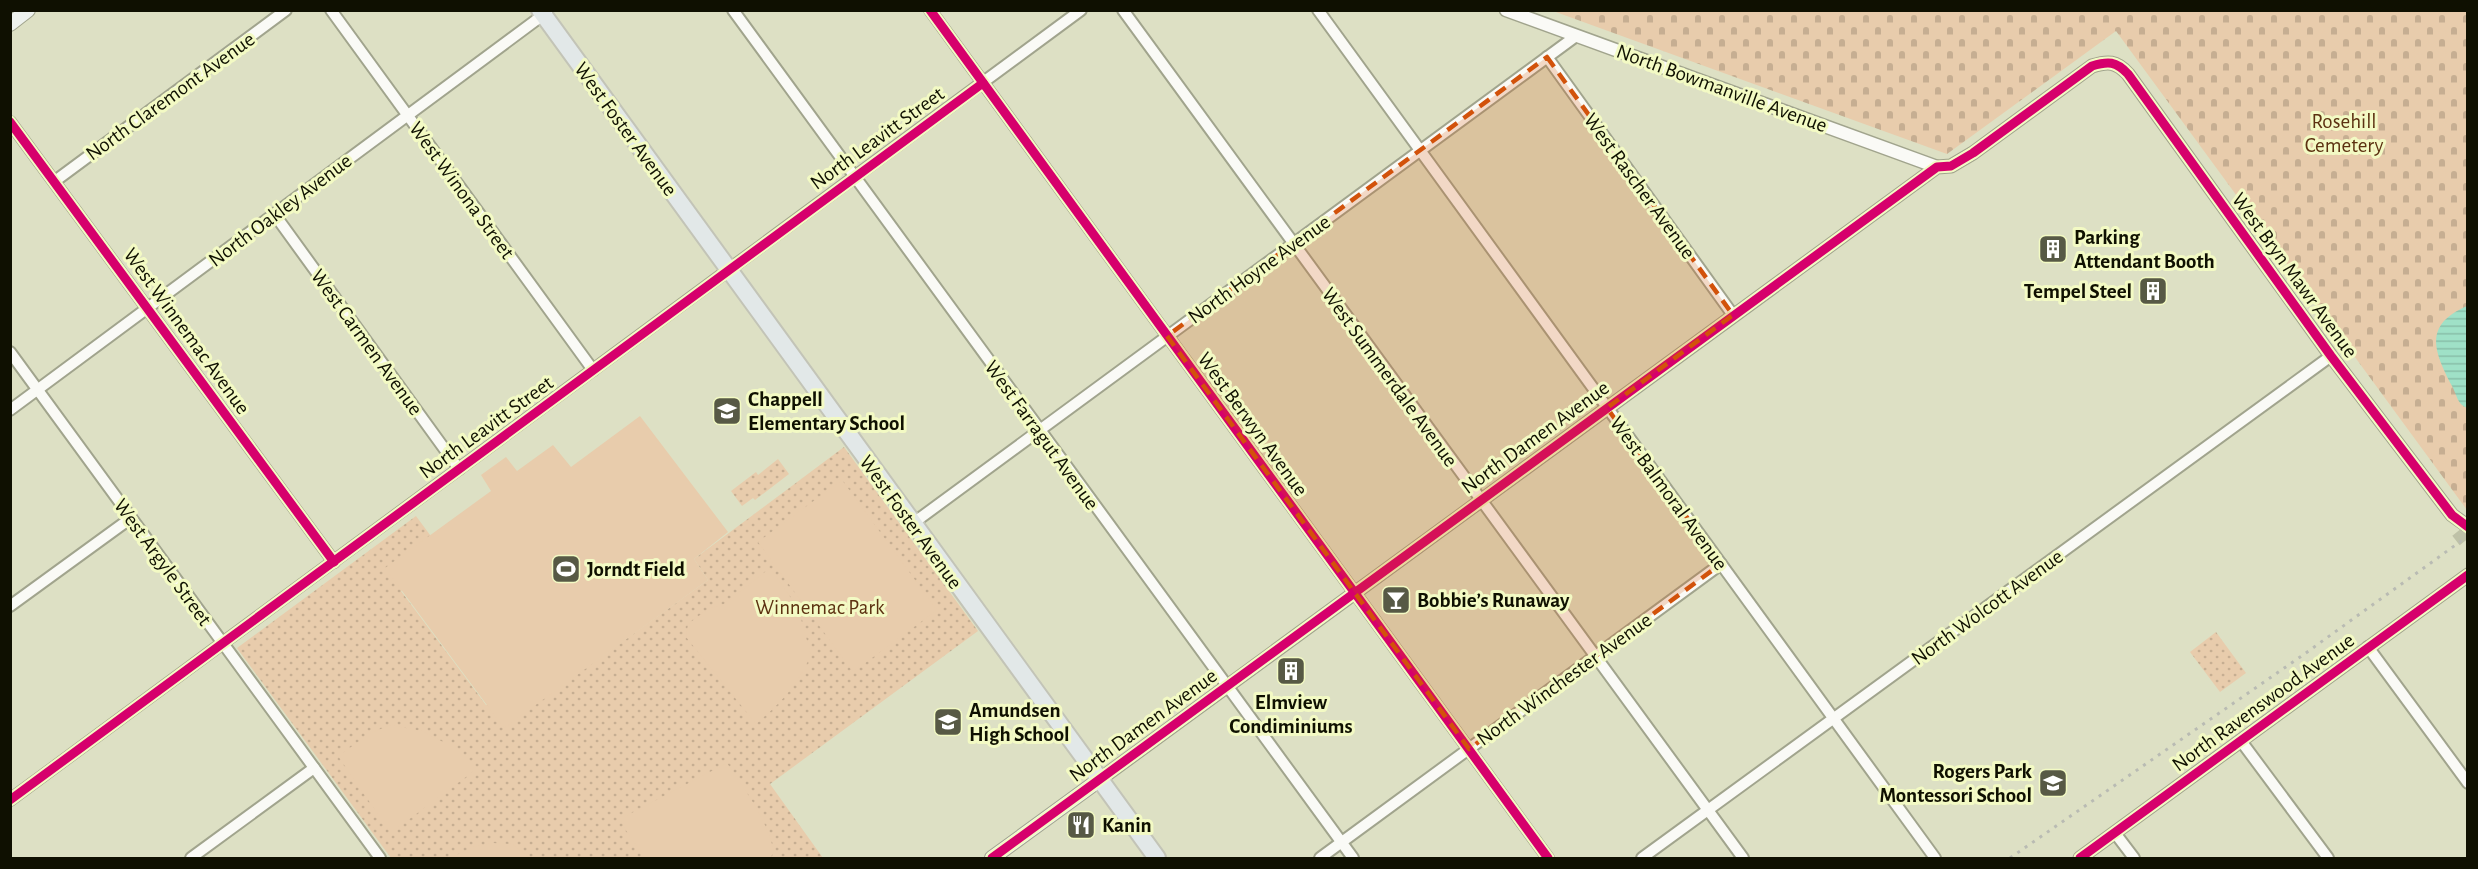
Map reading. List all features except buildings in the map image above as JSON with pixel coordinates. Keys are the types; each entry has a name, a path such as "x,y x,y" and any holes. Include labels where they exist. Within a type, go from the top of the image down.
{"main road":[{"path":"10,24 28,10"},
{"name":"West Foster Avenue","path":"544,12 912,524 1157,858"},
{"name":"North Damen Avenue","path":"992,858 1099,780"}],"street":[{"name":"North Claremont Avenue","path":"55,181 286,10"},
{"name":"West Winona Street","path":"331,10 593,370"},
{"name":"West Farragut Avenue","path":"733,10 1353,858"},
{"name":"West Berwyn Avenue","path":"930,10 1548,858"},
{"name":"North Leavitt Street","path":"10,800 1081,10"},
{"name":"West Summerdale Avenue","path":"1123,10 1743,858"},
{"name":"West Balmoral Avenue","path":"1318,10 1935,858"},
{"name":"North Bowmanville Avenue","path":"1506,10 1937,166"},
{"name":"North Oakley Avenue","path":"10,410 408,116 544,12"},
{"name":"North Hoyne Avenue","path":"912,524 1576,36"},
{"name":"West Rascher Avenue","path":"1547,57 1733,315"},
{"name":"North Damen Avenue","path":"1099,780 1937,166 1952,166 2092,66 2107,62"},
{"name":"West Bryn Mawr Avenue","path":"2107,62 2119,65 2128,74 2331,356 2462,529"},
{"name":"West Winnemac Avenue","path":"10,122 334,562"},
{"name":"West Carmen Avenue","path":"274,215 459,469"},
{"name":"West Argyle Street","path":"10,352 380,858"},
{"name":"North Wolcott Avenue","path":"1642,858 2331,356"},
{"path":"10,606 131,518"},
{"name":"North Winchester Avenue","path":"1320,858 1721,564"},
{"name":"North Ravenswood Avenue","path":"2080,858 2468,575"},
{"path":"2368,647 2468,783"},
{"path":"2241,741 2328,858"},
{"path":"191,858 314,768"},
{"path":"2115,833 2134,858"}],"highlighted area":[{"path":"1547,57 1733,315 1607,408 1721,564 1469,749 1167,336"}],"green space":[{"name":"Rosehill Cemetery","path":"1553,11 2467,11 2467,510 2116,31 1947,154"},
{"name":"Jorndt Field","path":"640,416 728,532 694,559 708,580 504,728 385,568 491,491 481,475 506,457 517,471 553,445 571,467"},
{"name":"Winnemac Park","path":"844,447 978,631 770,784 823,858 391,858 237,648 416,516 447,558 401,591 486,705 551,693 708,580 694,559"},
{"path":"778,459 789,474 755,500 753,498 742,506 731,491 756,472 758,475"},
{"path":"842,480 937,610 853,672 758,542"},
{"path":"770,568 798,608 811,655 788,693 756,724 686,637 688,624 708,609 724,604"},
{"path":"2216,632 2246,673 2220,692 2190,652"},
{"path":"390,725 422,731 447,744 474,771 396,829 388,829 338,756 371,733"},
{"path":"727,763 755,805 766,827 774,852 770,858 645,858 621,820"},
{"path":"493,843 512,844 530,858 450,858 473,847"}],"shaded area":[{"path":"2467,306 2467,408 2459,402 2441,361 2436,340 2438,330 2444,322 2453,313"}],"tunnel":[{"path":"2457,532 2468,546"}],"railway":[{"path":"2010,858 2303,655 2468,536"}],"cycle path":[{"path":"930,10 1548,858"},
{"path":"992,858 1937,167 1951,166 1973,153 2092,66 2098,64 2116,64 2128,74 2331,356 2452,515 2468,527"},
{"path":"10,800 983,83"},
{"path":"10,122 334,562"},
{"path":"2080,858 2468,575"}],"place":[{"name":"Parking Attendant Booth","path":"2053,249"},
{"name":"Tempel Steel","path":"2153,291"},
{"name":"Chappell Elementary School","path":"727,411"},
{"name":"Jorndt Field","path":"566,569"},
{"name":"Bobbie’s Runaway","path":"1396,600"},
{"name":"Elmview Condiminiums","path":"1291,671"},
{"name":"Amundsen High School","path":"948,722"},
{"name":"Rogers Park Montessori School","path":"2053,783"},
{"name":"Kanin","path":"1081,825"}]}
